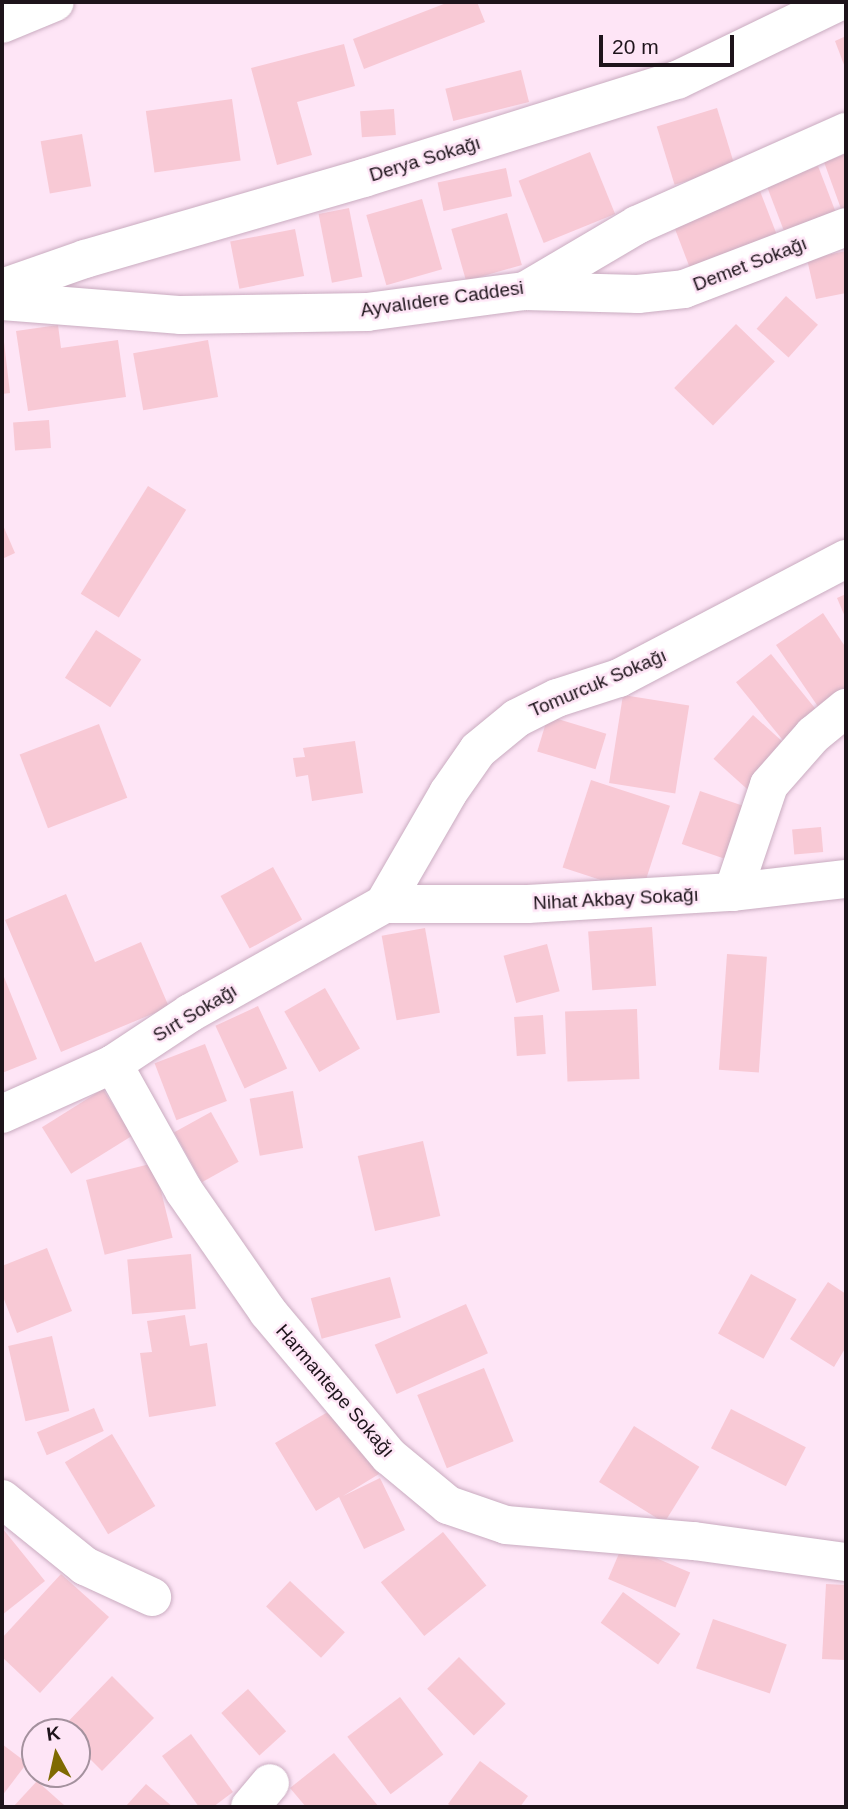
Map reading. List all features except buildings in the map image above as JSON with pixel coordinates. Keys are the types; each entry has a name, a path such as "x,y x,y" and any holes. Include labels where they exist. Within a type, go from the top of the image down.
{"street":[{"path":"2,24 55,2"},
{"name":"Derya Sokağı","path":"2,288 85,259 364,178 677,80 838,2"},
{"name":"Ayvalıdere Caddesi","path":"2,301 181,315 367,312 525,291 637,225 846,132"},
{"name":"Demet Sokağı","path":"525,291 638,294 684,289 846,227"},
{"name":"Tomurcuk Sokağı","path":"384,904 448,793 478,750 517,718 557,698 619,678 846,559"},
{"path":"733,892 769,785 813,735 846,708"},
{"name":"Nihat Akbay Sokağı","path":"384,904 528,904 733,892 846,879"},
{"name":"Sırt Sokağı","path":"2,1114 113,1064 190,1013 384,904"},
{"name":"Harmantepe Sokağı","path":"113,1064 184,1191 268,1312 389,1456 448,1505 506,1525 694,1541 846,1562"},
{"path":"2,1499 85,1566 152,1597"}]}
